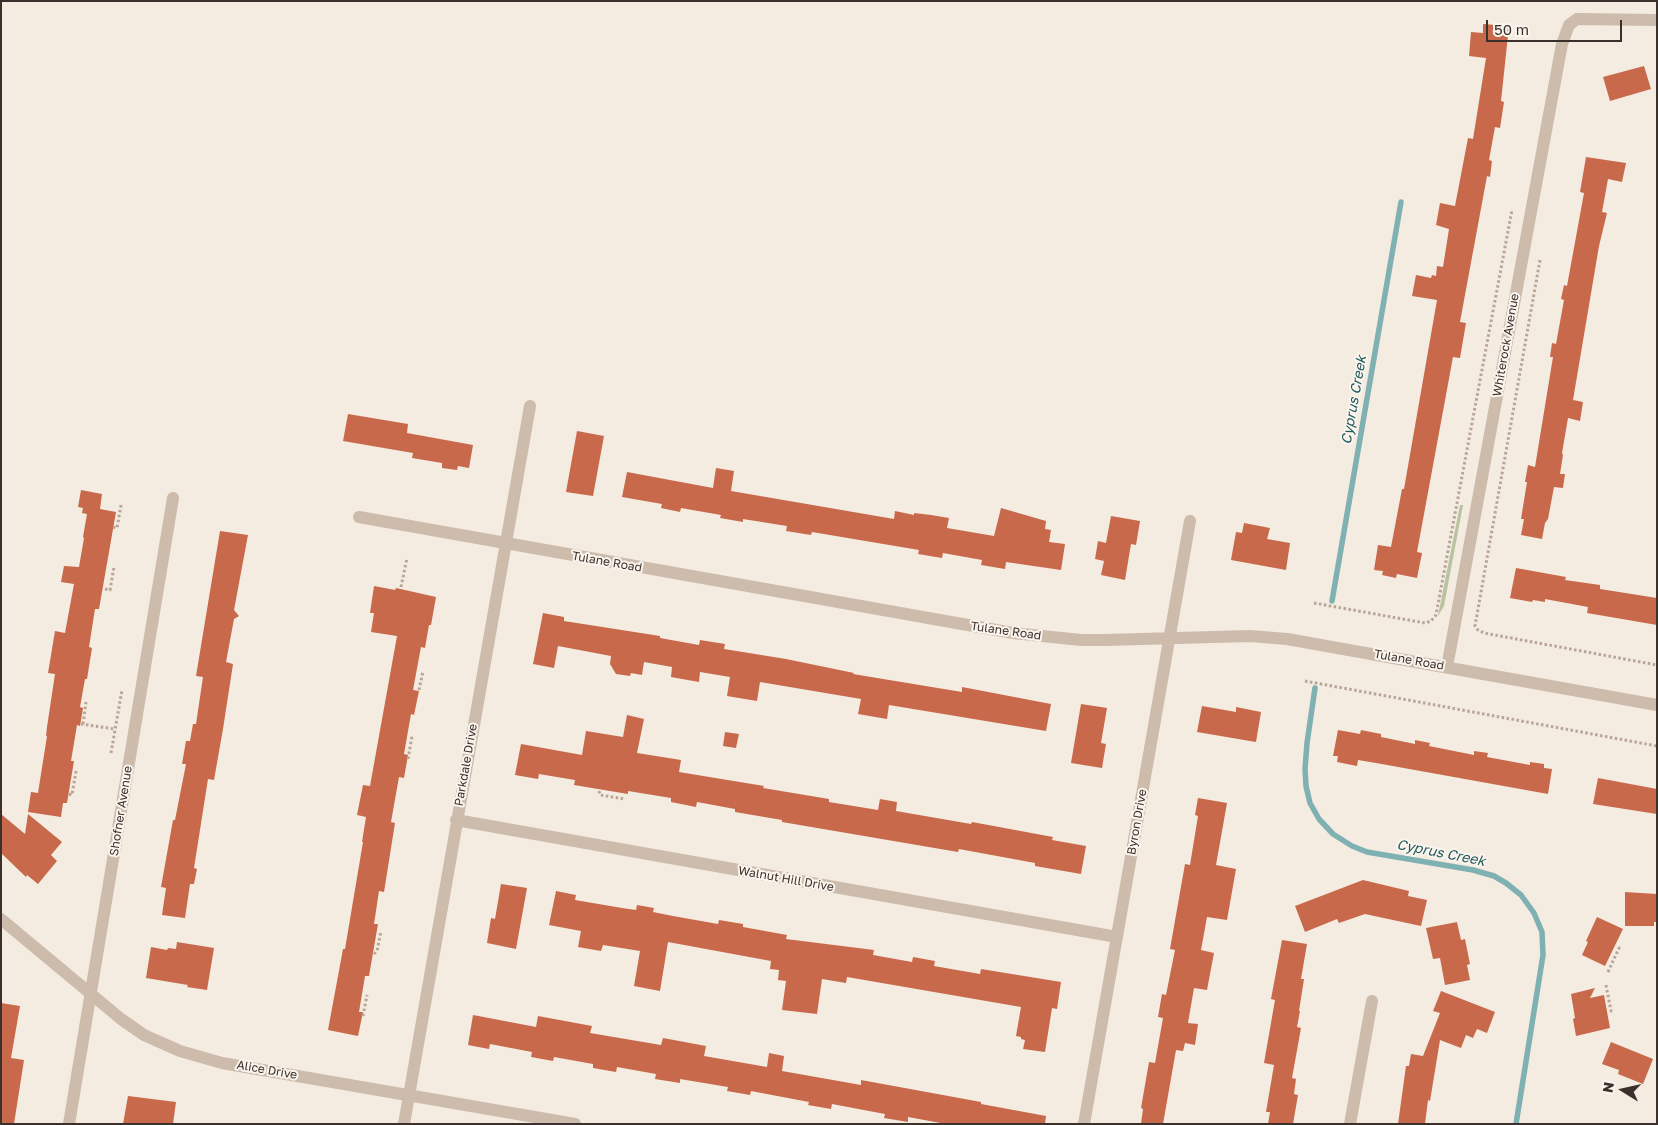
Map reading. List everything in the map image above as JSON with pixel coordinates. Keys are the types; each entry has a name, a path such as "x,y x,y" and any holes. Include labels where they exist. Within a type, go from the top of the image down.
{"street":[{"name":"Whiterock Avenue","path":"1446,667 1562,44 1569,25 1577,19 1657,20"},
{"name":"Parkdale Drive","path":"404,1124 530,406"},
{"name":"Shofner Avenue","path":"69,1124 173,498"},
{"name":"Tulane Road","path":"359,517 1013,633 1089,640 1250,636 1287,639 1657,705"},
{"name":"Byron Drive","path":"1084,1124 1190,521"},
{"name":"Walnut Hill Drive","path":"456,820 1117,937"},
{"name":"Alice Drive","path":"1,919 121,1019 144,1035 166,1046 202,1058 575,1124"},
{"path":"1350,1124 1372,1001"}],"path":[{"path":"1314,603 1425,623 1436,615 1512,210"},
{"path":"1540,260 1475,626 1484,634 1657,665"},
{"path":"113,527 117,528 121,505"},
{"path":"401,587 407,558"},
{"path":"105,589 110,590 114,567"},
{"path":"419,690 423,671"},
{"path":"1305,681 1657,746"},
{"path":"111,753 122,690"},
{"path":"86,702 82,724 116,730"},
{"path":"408,759 412,736"},
{"path":"69,794 72,795 76,771"},
{"path":"599,791 600,795 624,799"},
{"path":"374,954 377,951 381,931"},
{"path":"1608,972 1620,948 1617,946"},
{"path":"1606,985 1611,1011 1608,1011"},
{"path":"363,1016 367,994"}],"green space":[{"path":"1460,505 1463,505 1444,606 1438,616"}],"building":[{"path":"1483,24 1509,26 1501,101 1504,102 1500,128 1495,127 1489,160 1492,161 1490,177 1487,176 1460,322 1466,323 1460,358 1453,357 1417,552 1422,553 1417,578 1397,574 1396,578 1382,575 1383,571 1374,570 1378,545 1391,547 1402,489 1404,489 1437,300 1412,296 1416,275 1431,278 1432,275 1436,276 1437,266 1443,267 1449,229 1436,225 1440,203 1455,206 1468,138 1473,139 1486,58 1469,56 1471,32 1483,33"},
{"path":"1644,66 1651,89 1610,101 1603,77"},
{"path":"1586,157 1626,163 1622,182 1608,179 1602,212 1607,213 1599,246 1573,400 1583,402 1580,421 1568,418 1560,474 1565,474 1563,488 1554,487 1542,539 1521,535 1524,519 1521,519 1527,482 1525,482 1528,465 1535,467 1553,357 1550,357 1552,343 1556,344 1564,300 1561,299 1564,285 1567,286 1584,193 1580,192"},
{"path":"348,414 408,424 407,433 473,445 469,468 458,466 457,470 442,468 442,463 412,458 413,453 343,441"},
{"path":"577,431 604,436 593,496 566,492"},
{"path":"716,468 734,471 731,491 894,519 895,511 914,515 914,513 949,518 947,528 994,536 1001,508 1046,521 1045,529 1051,530 1049,542 1065,544 1061,570 1006,562 1005,569 981,565 982,560 943,553 942,558 918,554 919,550 812,532 811,535 786,531 787,526 743,519 743,522 720,518 721,515 681,508 680,512 661,508 662,504 622,497 627,472 713,488"},
{"path":"81,490 102,494 100,509 116,512 99,609 95,609 89,647 92,648 80,707 83,708 80,726 77,725 71,761 74,761 67,803 63,803 61,817 28,812 31,792 38,793 47,736 55,674 48,673 55,631 65,633 74,584 61,582 64,566 79,567 84,538 87,514 82,513 83,508 78,507"},
{"path":"1111,516 1140,521 1136,545 1131,544 1125,580 1101,575 1104,561 1095,559 1098,541 1106,543"},
{"path":"1244,523 1270,528 1267,539 1290,543 1286,570 1231,560 1236,532 1242,533"},
{"path":"220,531 248,535 234,610 239,616 234,619 226,662 233,664 223,729 214,780 208,779 194,868 197,869 194,884 190,884 185,918 162,915 166,888 161,887 173,820 175,820 186,764 182,764 186,741 190,741 193,724 196,724 203,677 196,676"},
{"path":"1516,568 1566,577 1565,580 1600,585 1600,589 1657,598 1657,625 1587,613 1588,607 1545,599 1545,602 1533,600 1532,602 1510,598"},
{"path":"374,586 395,590 396,588 436,597 425,648 421,647 413,690 419,691 414,715 411,714 404,754 408,755 404,778 399,777 391,822 395,823 384,892 379,891 374,924 378,924 369,976 365,976 359,1012 363,1012 358,1036 328,1030 343,949 345,949 363,842 366,817 357,815 363,785 370,786 397,636 371,632 374,613 370,613"},
{"path":"543,613 564,617 564,621 660,636 660,638 699,645 700,640 725,644 724,649 786,659 853,674 962,692 962,687 1051,704 1046,731 889,705 887,719 858,714 861,699 760,682 757,701 727,696 730,677 700,672 699,682 671,677 672,667 644,662 642,675 631,673 630,676 616,674 610,664 611,656 558,646 554,668 533,664"},
{"path":"1081,704 1107,708 1101,743 1106,744 1102,768 1071,763"},
{"path":"1202,706 1236,712 1236,707 1261,712 1256,742 1197,732"},
{"path":"627,715 644,719 637,753 681,760 679,772 764,786 763,788 829,799 829,802 878,810 880,799 897,802 896,811 971,824 972,822 1053,837 1052,840 1086,846 1081,874 1035,866 1035,863 959,849 958,852 782,822 782,820 735,812 735,809 697,802 696,807 671,802 671,798 628,791 628,794 574,785 575,780 539,774 538,779 515,775 521,744 582,755 586,731 623,737"},
{"path":"1338,730 1360,734 1361,730 1381,734 1381,737 1415,744 1415,740 1430,743 1429,746 1474,755 1474,751 1488,753 1487,757 1530,765 1530,762 1544,764 1544,768 1552,769 1548,794 1358,760 1357,766 1337,762 1338,756 1333,756"},
{"path":"725,732 739,734 736,748 723,746"},
{"path":"1598,778 1657,789 1657,814 1593,804"},
{"path":"1198,798 1227,803 1216,865 1236,869 1227,920 1207,917 1201,950 1214,953 1207,990 1194,988 1188,1023 1198,1024 1195,1045 1185,1043 1183,1051 1176,1050 1163,1124 1141,1124 1143,1109 1141,1108 1149,1062 1155,1063 1163,1018 1158,1017 1162,994 1166,995 1175,950 1170,949 1185,864 1190,865 1198,816 1195,815"},
{"path":"1,814 25,834 28,814 62,842 51,855 57,861 38,884 27,875 26,877 1,853"},
{"path":"1363,880 1409,891 1408,896 1427,900 1421,926 1365,914 1339,923 1337,919 1305,932 1295,906"},
{"path":"501,884 527,888 516,949 487,943 491,918 495,919"},
{"path":"556,891 576,895 575,900 636,910 637,905 654,908 653,912 673,916 718,924 719,920 743,924 743,927 787,935 786,939 874,950 873,955 912,962 913,957 935,961 934,966 980,974 981,969 1061,982 1057,1009 1052,1008 1045,1052 1023,1049 1025,1040 1016,1036 1021,1007 847,977 846,983 822,979 817,1014 782,1010 786,981 778,980 779,970 770,969 771,961 668,942 660,991 634,986 640,951 603,945 601,951 578,947 581,931 549,925"},
{"path":"1625,892 1657,894 1657,922 1654,922 1654,926 1625,926"},
{"path":"1597,917 1623,929 1605,966 1582,955"},
{"path":"1457,922 1461,940 1465,939 1470,964 1467,965 1470,980 1445,985 1440,958 1433,959 1426,928"},
{"path":"1282,940 1307,944 1301,979 1304,979 1297,1027 1301,1028 1292,1078 1296,1079 1294,1094 1298,1095 1293,1124 1268,1124 1270,1112 1266,1112 1274,1065 1264,1063 1275,1000 1271,999"},
{"path":"177,942 214,948 207,990 146,978 151,947 167,950 168,948 176,949"},
{"path":"1595,988 1590,998 1604,995 1610,1028 1576,1036 1571,994"},
{"path":"1441,991 1495,1012 1487,1033 1477,1029 1473,1038 1466,1035 1461,1048 1440,1040 1425,1124 1398,1124 1406,1066 1409,1066 1411,1054 1423,1056 1440,1013 1433,1011"},
{"path":"1,1003 20,1006 11,1058 24,1060 14,1124 1,1124"},
{"path":"473,1015 536,1027 538,1016 592,1026 590,1033 661,1045 663,1038 706,1046 704,1056 767,1067 769,1053 784,1056 782,1071 861,1085 861,1080 981,1102 981,1104 1046,1116 1045,1124 946,1124 908,1117 908,1122 884,1118 885,1114 832,1104 831,1109 808,1105 809,1102 751,1091 750,1095 727,1091 728,1087 680,1079 680,1083 655,1079 656,1074 617,1067 616,1072 593,1068 593,1064 554,1057 553,1061 531,1057 532,1052 490,1044 489,1049 468,1045"},
{"path":"1611,1042 1653,1059 1643,1084 1618,1074 1619,1070 1602,1064"},
{"path":"128,1096 176,1102 173,1124 123,1124"}],"waterway":[{"name":"Cyprus Creek","path":"1332,601 1401,202"},
{"name":"Cyprus Creek","path":"1315,688 1307,743 1306,786 1310,803 1319,819 1333,834 1352,846 1367,852 1473,870 1494,876 1521,895 1534,913 1542,932 1543,955 1516,1124"}]}
